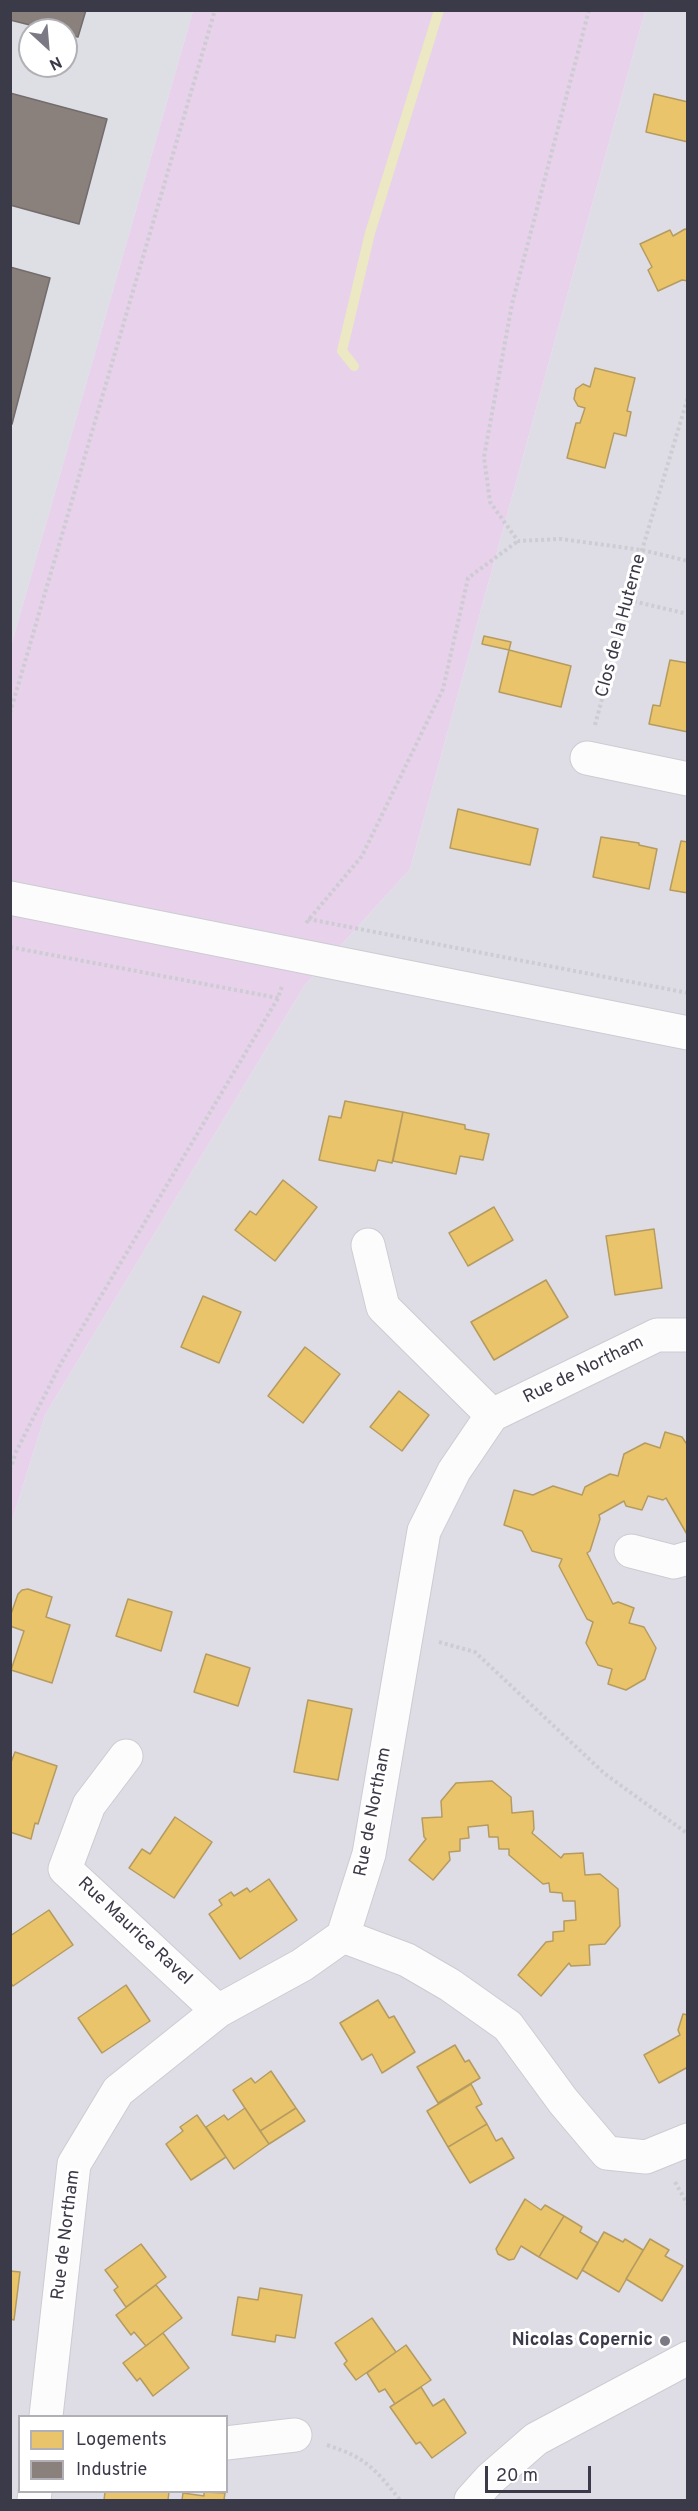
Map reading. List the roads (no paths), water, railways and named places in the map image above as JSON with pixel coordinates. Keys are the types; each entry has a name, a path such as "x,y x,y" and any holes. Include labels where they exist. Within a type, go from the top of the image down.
{"street":[{"path":"587,758 687,779"},
{"path":"10,898 687,1033"},
{"path":"368,1245 383,1307 492,1415"},
{"name":"Rue de Northam","path":"46,2415 74,2164 118,2091 218,2011 302,1965 343,1936 369,1854 424,1531 454,1471 492,1415 657,1335 687,1335"},
{"path":"631,1551 674,1562 687,1558"},
{"name":"Rue Maurice Ravel","path":"126,1756 89,1805 65,1869 218,2011"},
{"path":"343,1936 406,1960 450,1985 508,2026 563,2101 607,2153 646,2157 687,2140"},
{"path":"471,2500 498,2472 536,2439 687,2358"},
{"path":"228,2443 295,2435"}],"waterway":[{"path":"354,366 342,351 370,233 439,10"}],"place":[{"name":"Nicolas Copernic","path":"665,2341"}]}
